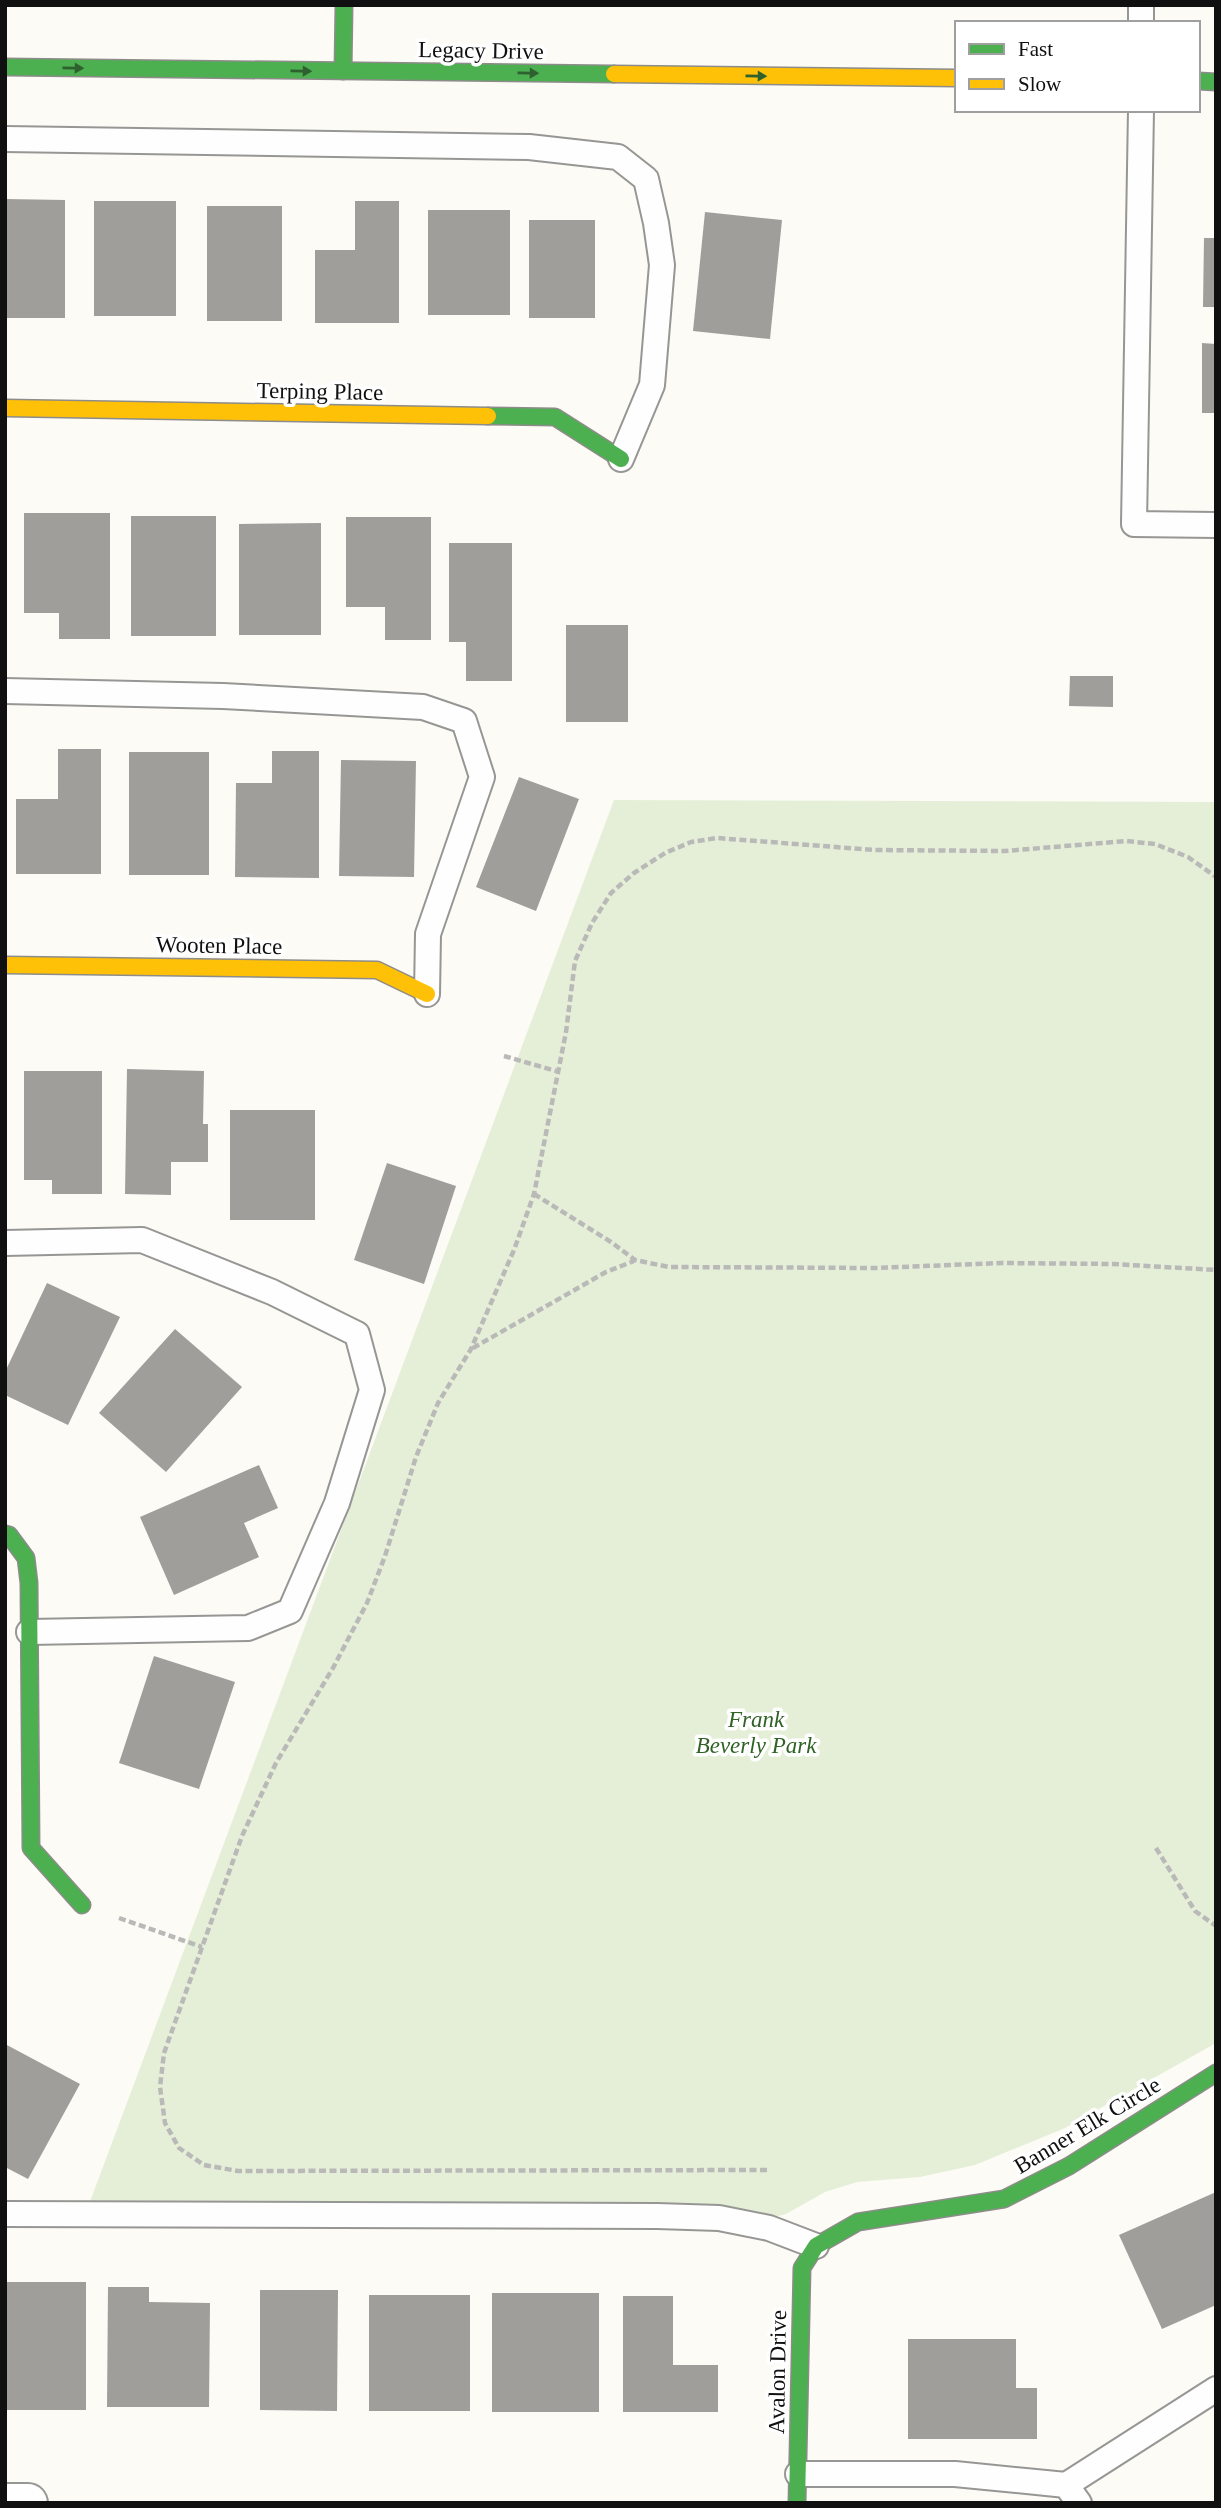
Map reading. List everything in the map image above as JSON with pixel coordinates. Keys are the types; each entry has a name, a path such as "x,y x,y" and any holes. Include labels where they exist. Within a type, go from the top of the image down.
{"street":[{"path":"344,5 344,71"},
{"name":"Legacy Drive","path":"5,67 955,78"},
{"name":"Terping Place","path":"5,408 555,417 621,459"},
{"name":"Wooten Place","path":"5,965 377,970 427,994"},
{"path":"5,1534 9,1535 26,1558 30,1632 31,1849 82,1905"},
{"name":"Banner Elk Circle","path":"816,2246 858,2222 1004,2199 1069,2166 1216,2073"},
{"name":"Avalon Drive","path":"797,2503 802,2268 816,2246"},
{"path":"5,2503 28,2503"}],"lane":[{"path":"1141,112 1134,524 1216,525"},
{"path":"5,139 529,147 618,156 646,178 662,265 652,385 621,459"},
{"path":"5,691 223,696 423,707 464,721 482,777 428,934 427,994"},
{"path":"5,1242 142,1240 272,1292 357,1334 372,1390 337,1503 290,1611 248,1628 30,1632"},
{"path":"5,2214 719,2218 769,2228 816,2246"},
{"path":"798,2474 955,2474 1072,2494 1216,2389"}],"path":[{"path":"767,2170 238,2171 204,2165 179,2147 165,2123 160,2087 164,2053 242,1836 276,1763 333,1668 367,1603 433,1414 471,1349 514,1250 534,1194 556,1071 566,1032 576,961 592,923 611,893 634,873 665,853 691,842 717,838 874,850 1005,851 1126,841 1155,844 1188,857 1216,877"},
{"path":"504,1056 556,1071"},
{"path":"534,1194 635,1260 669,1267 875,1268 1002,1263 1112,1264 1216,1270"},
{"path":"471,1349 606,1272 635,1260"},
{"path":"1156,1849 1195,1911 1216,1926"},
{"path":"165,1934 202,1947"}],"green space":[{"name":"Frank Beverly Park","path":"614,800 1216,802 1216,2043 1065,2128 975,2165 920,2177 857,2182 825,2192 786,2214 775,2217 88,2207"}],"building":[{"path":"5,199 65,200 65,318 5,318"},
{"path":"94,201 176,201 176,316 94,316"},
{"path":"355,201 399,201 399,323 315,323 315,250 355,250"},
{"path":"207,206 282,206 282,321 207,321"},
{"path":"428,210 510,210 510,315 428,315"},
{"path":"705,212 782,220 770,339 693,331"},
{"path":"529,220 595,220 595,318 529,318"},
{"path":"1204,238 1216,238 1216,307 1203,307"},
{"path":"1202,343 1216,344 1216,413 1202,413"},
{"path":"24,513 110,513 110,639 59,639 59,613 24,613"},
{"path":"131,516 216,516 216,636 131,636"},
{"path":"346,517 431,517 431,640 385,640 385,607 346,607"},
{"path":"321,523 321,635 239,635 239,524"},
{"path":"449,543 512,543 512,681 466,681 466,642 449,642"},
{"path":"566,625 628,625 628,722 566,722"},
{"path":"1070,676 1113,676 1113,707 1069,706"},
{"path":"58,749 101,749 101,874 16,874 16,799 58,799"},
{"path":"272,751 319,751 319,878 235,877 236,783 272,783"},
{"path":"129,752 209,752 209,875 129,875"},
{"path":"341,760 416,761 414,877 339,876"},
{"path":"519,777 579,799 536,911 476,887"},
{"path":"127,1069 204,1071 203,1124 208,1124 208,1162 171,1162 171,1195 125,1194"},
{"path":"24,1071 102,1071 102,1194 52,1194 52,1180 24,1180"},
{"path":"230,1110 315,1110 315,1220 230,1220"},
{"path":"387,1163 456,1186 424,1284 354,1260"},
{"path":"47,1283 120,1317 68,1425 5,1395 5,1372"},
{"path":"175,1329 242,1387 166,1472 99,1413"},
{"path":"259,1465 278,1508 244,1523 259,1557 174,1595 140,1517"},
{"path":"154,1656 235,1682 199,1789 119,1763"},
{"path":"5,2044 80,2084 28,2179 5,2167"},
{"path":"1216,2192 1216,2305 1162,2329 1119,2235"},
{"path":"5,2282 86,2282 86,2410 5,2410"},
{"path":"108,2287 149,2287 149,2302 210,2303 209,2407 107,2407"},
{"path":"260,2290 338,2290 337,2411 260,2410"},
{"path":"492,2293 599,2293 599,2412 492,2412"},
{"path":"369,2295 470,2295 470,2411 369,2411"},
{"path":"623,2296 673,2296 673,2365 718,2365 718,2412 623,2412"},
{"path":"908,2339 1016,2339 1016,2388 1037,2388 1037,2439 908,2439"}],"traffic: fast":[{"path":"343,71 344,5"},
{"path":"5,67 614,74"},
{"path":"1200,81 1216,82"},
{"path":"488,416 555,417 621,459"},
{"path":"5,1534 9,1535 26,1558 29,1583 31,1848 82,1905"},
{"path":"797,2503 802,2268 816,2246 858,2222 1004,2199 1069,2166 1216,2073"}],"traffic: slow":[{"path":"614,74 955,78"},
{"path":"5,408 488,416"},
{"path":"5,965 377,970 427,994"}]}
